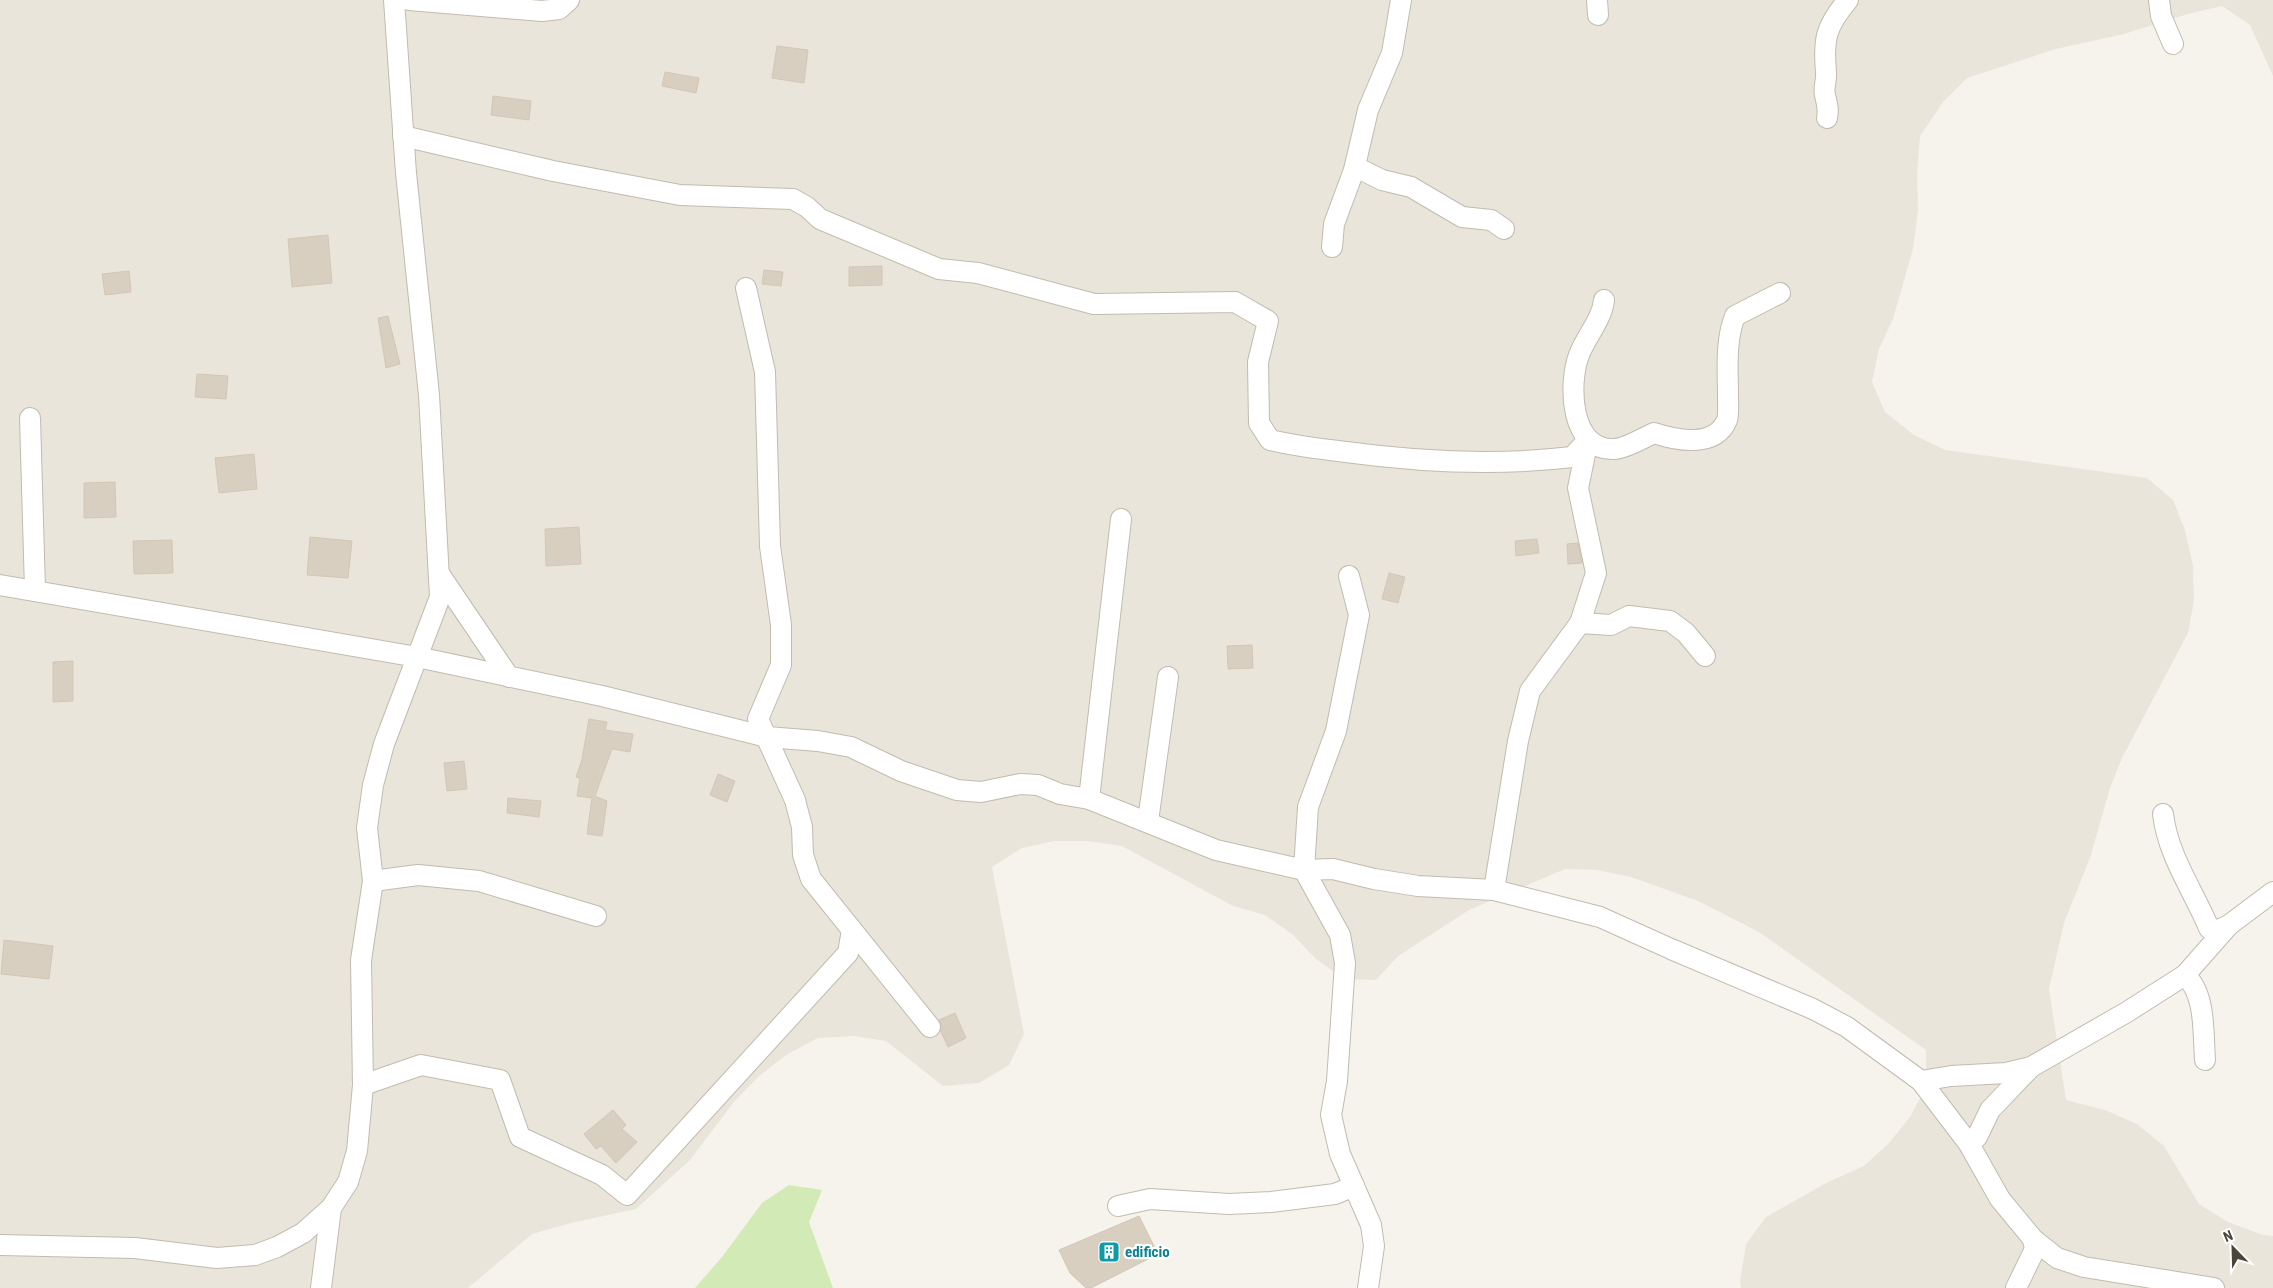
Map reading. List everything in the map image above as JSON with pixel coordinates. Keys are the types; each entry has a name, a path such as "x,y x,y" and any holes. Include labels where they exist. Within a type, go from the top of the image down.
{"street":[{"path":"0,1245 135,1248 234,1258 278,1247 303,1233 331,1208 348,1182 357,1151 363,1085 361,960 373,881 367,828 373,785 384,744 440,597 429,395 403,136 394,0"},
{"path":"409,0 542,11 560,9 569,0"},
{"path":"1332,247 1334,224 1354,170 1368,110 1392,53 1402,0"},
{"path":"1827,118 1829,108 1824,94 1826,32 1836,14 1848,0"},
{"path":"2160,0 2161,16 2173,44"},
{"path":"403,136 553,171 680,195 792,198 807,207 820,219 939,269 978,273 1094,304 1235,302 1268,322 1258,362 1260,423 1270,440 1289,445 1388,458 1521,463 1572,457 1588,440"},
{"path":"1354,170 1364,171 1382,180 1411,187 1462,217 1491,220 1504,229"},
{"path":"746,288 765,372 770,546 781,625 781,665 758,719 795,800 802,827 803,856 811,879 930,1027"},
{"path":"1604,300 1603,309 1579,354 1574,373 1577,423 1581,432 1588,440 1596,445 1615,449 1654,433 1672,439 1692,441 1712,435 1727,420 1728,357 1731,326 1735,316 1780,293"},
{"path":"30,418 35,590"},
{"path":"1494,890 1518,741 1530,691 1580,623 1596,573 1578,488 1588,440"},
{"path":"1089,799 1121,519"},
{"path":"439,574 508,676"},
{"path":"1349,576 1359,615 1336,731 1308,808 1304,870 1340,935 1345,963 1337,1081 1331,1115 1340,1154 1371,1225 1374,1246 1368,1288"},
{"path":"0,585 417,657 602,696 767,737 818,741 851,748 901,771 958,790 981,792 1020,784 1038,785 1060,794 1089,799 1148,821 1216,850 1304,870 1333,869 1374,880 1418,886 1494,890 1600,917 1670,949 1814,1009 1846,1027 1921,1081 1969,1144 2000,1199 2033,1239 2057,1258 2084,1267 2214,1288"},
{"path":"1580,623 1611,625 1629,616 1670,621 1686,633 1705,656"},
{"path":"1148,821 1168,677"},
{"path":"2163,814 2181,873 2197,899 2209,928 2219,930 2229,925 2273,892"},
{"path":"373,881 418,875 479,881 596,916"},
{"path":"1921,1081 1951,1076 2006,1073 2031,1067 2127,1012 2185,975 2209,950 2229,925"},
{"path":"363,1085 421,1065 500,1080 520,1136 602,1175 627,1195 848,953 852,930"},
{"path":"2185,975 2192,982 2196,990 2202,1020 2205,1060"},
{"path":"1969,1144 1976,1137 1990,1110 2031,1067"},
{"path":"1118,1206 1150,1199 1229,1204 1271,1202 1335,1194 1354,1186"},
{"path":"321,1288 331,1208"},
{"path":"2016,1288 2036,1249 2033,1239"}],"shaded area":[{"path":"0,0 2273,0 2273,76 2250,25 2222,6 2188,14 2124,34 2056,49 1967,78 1943,102 1920,136 1917,175 1918,210 1913,249 1893,319 1879,349 1872,382 1885,412 1914,435 1945,450 2147,478 2173,500 2185,530 2193,566 2194,601 2188,633 2122,758 2110,788 2090,858 2064,923 2049,989 2066,1100 2105,1110 2137,1124 2164,1146 2199,1204 2228,1222 2263,1235 2273,1236 2273,1288 1741,1288 1740,1281 1746,1244 1766,1217 1828,1182 1864,1166 1889,1143 1910,1117 1926,1087 1926,1050 1759,932 1698,901 1631,877 1597,870 1565,869 1469,910 1398,956 1376,980 1344,979 1316,959 1292,934 1265,915 1233,906 1122,846 1088,841 1054,841 1022,848 992,867 1024,1034 1009,1065 979,1083 943,1086 886,1041 854,1036 818,1038 786,1055 759,1076 733,1103 690,1160 636,1209 571,1223 532,1234 468,1288 0,1288"}],"green space":[{"path":"789,1185 822,1190 809,1222 833,1288 695,1288 722,1257 762,1203"}],"building":[{"path":"777,46 808,50 804,83 772,78"},
{"path":"665,72 699,78 696,93 662,86"},
{"path":"493,96 531,101 529,120 491,115"},
{"path":"328,235 332,283 292,287 288,239"},
{"path":"882,266 882,285 849,286 849,267"},
{"path":"764,270 783,272 781,286 762,284"},
{"path":"129,271 131,292 105,295 102,274"},
{"path":"388,316 400,364 386,368 378,318"},
{"path":"197,374 228,376 226,399 195,397"},
{"path":"254,454 257,489 219,493 215,458"},
{"path":"115,482 116,517 84,518 84,483"},
{"path":"579,527 581,564 546,566 545,529"},
{"path":"310,537 352,541 348,578 307,575"},
{"path":"1537,539 1539,553 1516,556 1515,541"},
{"path":"172,540 173,573 134,574 133,541"},
{"path":"1578,543 1582,563 1568,564 1567,544"},
{"path":"1389,573 1405,577 1398,603 1382,599"},
{"path":"1252,645 1253,668 1228,669 1227,646"},
{"path":"73,661 73,701 53,702 53,662"},
{"path":"589,719 607,722 605,730 633,734 630,752 612,749 595,796 607,801 602,836 587,834 592,798 577,796 580,778 576,777 582,759"},
{"path":"464,761 467,789 447,791 444,763"},
{"path":"718,774 735,781 727,802 710,795"},
{"path":"508,798 541,801 539,817 507,813"},
{"path":"4,940 53,946 49,979 1,974"},
{"path":"955,1013 966,1038 948,1047 941,1032 939,1020"},
{"path":"613,1110 626,1125 622,1129 637,1142 616,1163 601,1146 596,1149 584,1134"},
{"name":"edificio","path":"1139,1216 1158,1254 1091,1288 1086,1288 1070,1273 1059,1250"}],"place":[{"name":"edificio","path":"1109,1252"}]}
